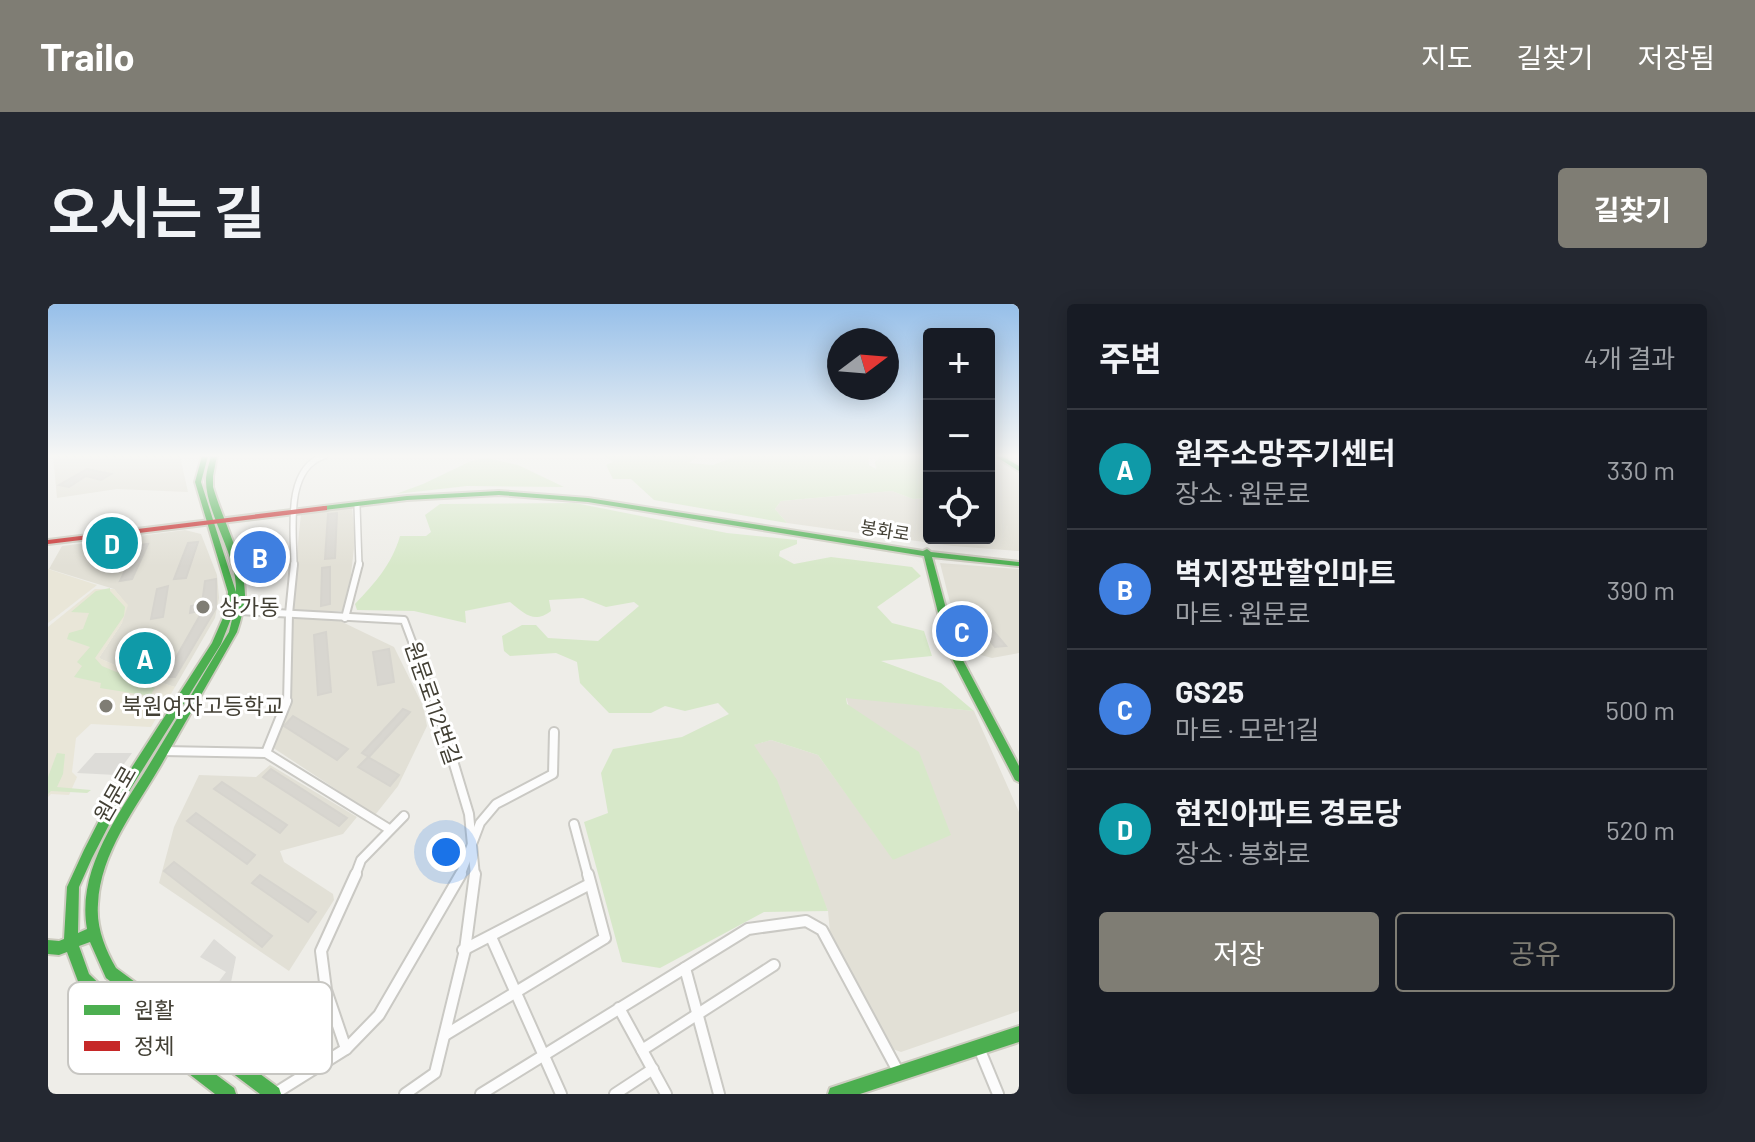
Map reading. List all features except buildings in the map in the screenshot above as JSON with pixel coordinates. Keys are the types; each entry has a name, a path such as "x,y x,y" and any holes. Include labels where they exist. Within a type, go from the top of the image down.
{"street":[{"name":"원문로","path":"123,982 111,973 103,960 94,933 91,901 106,850 226,644 244,589 203,493"},
{"name":"원문로","path":"211,493 216,519"},
{"path":"266,753 287,703 289,614 294,565 292,510 296,493"},
{"name":"봉화로","path":"48,540 424,493"},
{"name":"봉화로","path":"292,510 467,493 561,496 927,550 1019,557"},
{"name":"봉화로","path":"552,493 1019,564"},
{"path":"345,618 359,564 357,505"},
{"path":"927,550 952,649 1019,777"},
{"name":"원문로","path":"87,982 71,944 73,887 109,813 235,611"},
{"name":"원문로112번길","path":"235,611 404,620 450,745 473,841 476,874 463,950 435,1073 405,1094"},
{"path":"332,1058 346,1049 379,1015 410,966 457,884 480,823 496,804 553,774 554,732"},
{"path":"150,751 266,753 389,829"},
{"path":"325,982 321,951 329,929 349,895 361,860 404,816"},
{"path":"445,1035 605,938 574,824"},
{"path":"463,950 590,884"},
{"path":"481,1094 748,929 806,921 822,930 899,1073"},
{"path":"48,947 59,948 94,933"},
{"path":"491,937 561,1094"},
{"path":"642,1050 774,965"},
{"path":"685,968 719,1094"},
{"path":"332,1008 346,1049"},
{"path":"619,1008 666,1094"},
{"path":"836,1094 1019,1034"},
{"path":"979,1046 998,1094"},
{"path":"615,1094 653,1069"},
{"name":"원문로","path":"202,1074 228,1094"},
{"name":"원문로","path":"247,1074 274,1094"},
{"path":"274,1094 306,1074"}],"shaded area":[{"path":"57,493 91,493 57,498"},
{"path":"871,493 897,493 913,499 923,498 923,542 787,523 775,509 781,501"},
{"path":"995,493 1019,493 1019,551 939,544 995,544"},
{"path":"352,507 355,539 349,592 343,611 291,611 301,514"},
{"path":"185,530 201,534 217,575 219,598 215,618 175,687 99,658 122,623 124,601 114,589 49,569 62,546"},
{"path":"940,563 1019,569 1019,653 992,658 962,650"},
{"path":"48,569 97,585 48,623"},
{"name":"북원여자고등학교","path":"95,589 114,589 128,605 122,623 99,658 175,687 151,727 91,724 76,738 72,772 77,777 69,795 51,794 48,797 48,627"},
{"path":"292,616 336,619 394,647 423,706 427,726 398,786 375,815 272,747 288,707"},
{"path":"846,697 974,711 1019,812 1019,1011 901,1052 890,1048 830,932 828,911 753,745 771,740 818,755 894,860"},
{"path":"95,753 132,753 116,775 77,773"},
{"path":"270,765 357,817 343,834 280,851 284,862 333,894 334,900 289,971 159,883 174,827 199,775 256,777"},
{"path":"214,939 236,957 231,982 219,982 226,972 200,957"}],"green space":[{"path":"646,493 871,493 781,501 775,509 787,523 654,500"},
{"path":"897,493 923,493 923,498 913,499"},
{"path":"575,503 727,533 797,540 797,544 780,551 779,556 794,564 831,557 912,567 921,576 877,607 892,623 924,631 932,656 881,661 941,683 974,711 846,698 847,704 919,752 951,835 893,860 818,755 771,740 754,745 777,780 828,911 764,912 660,968 622,962 584,822 608,813 601,773 613,749 682,737 729,714 718,703 685,711 665,706 651,713 609,713 580,683 577,662 556,653 510,656 504,651 502,636 522,625 536,625 548,638 598,641 639,606 634,602 606,607 583,598 549,600 551,611 535,617 525,614 510,602 465,611 466,623 414,611 357,610 355,604 382,573 400,536 426,536 431,532 425,515 440,504"},
{"path":"110,588 125,607 124,616 95,658 102,666 155,688 150,696 100,688 101,683 74,677 82,666 77,662 90,647 67,639 69,633 83,629 89,613 71,612 96,591"},
{"path":"57,753 65,754 63,774 57,787 91,790 87,793 51,791 48,794 48,777"}],"traffic: fast":[{"path":"87,982 71,944 73,887 109,813 216,644 230,611 232,592 201,493"},
{"path":"123,982 111,973 96,940 91,912 93,886 106,850 233,632 239,611 239,575 212,493"},
{"path":"324,508 407,498 499,493 588,500 928,554 1019,564"},
{"path":"927,551 952,649 1019,777"},
{"path":"48,947 59,948 94,933"},
{"path":"836,1094 1019,1034"},
{"path":"202,1074 228,1094"},
{"path":"246,1074 273,1094"}],"traffic: jam":[{"path":"48,542 324,508"}],"place":[{"name":"현진아파트 경로당","path":"112,543"},
{"name":"벽지장판할인마트","path":"260,557"},
{"name":"상가동","path":"203,607"},
{"name":"GS25","path":"962,631"},
{"name":"원주소망주기센터","path":"145,658"},
{"name":"북원여자고등학교","path":"106,706"}]}
